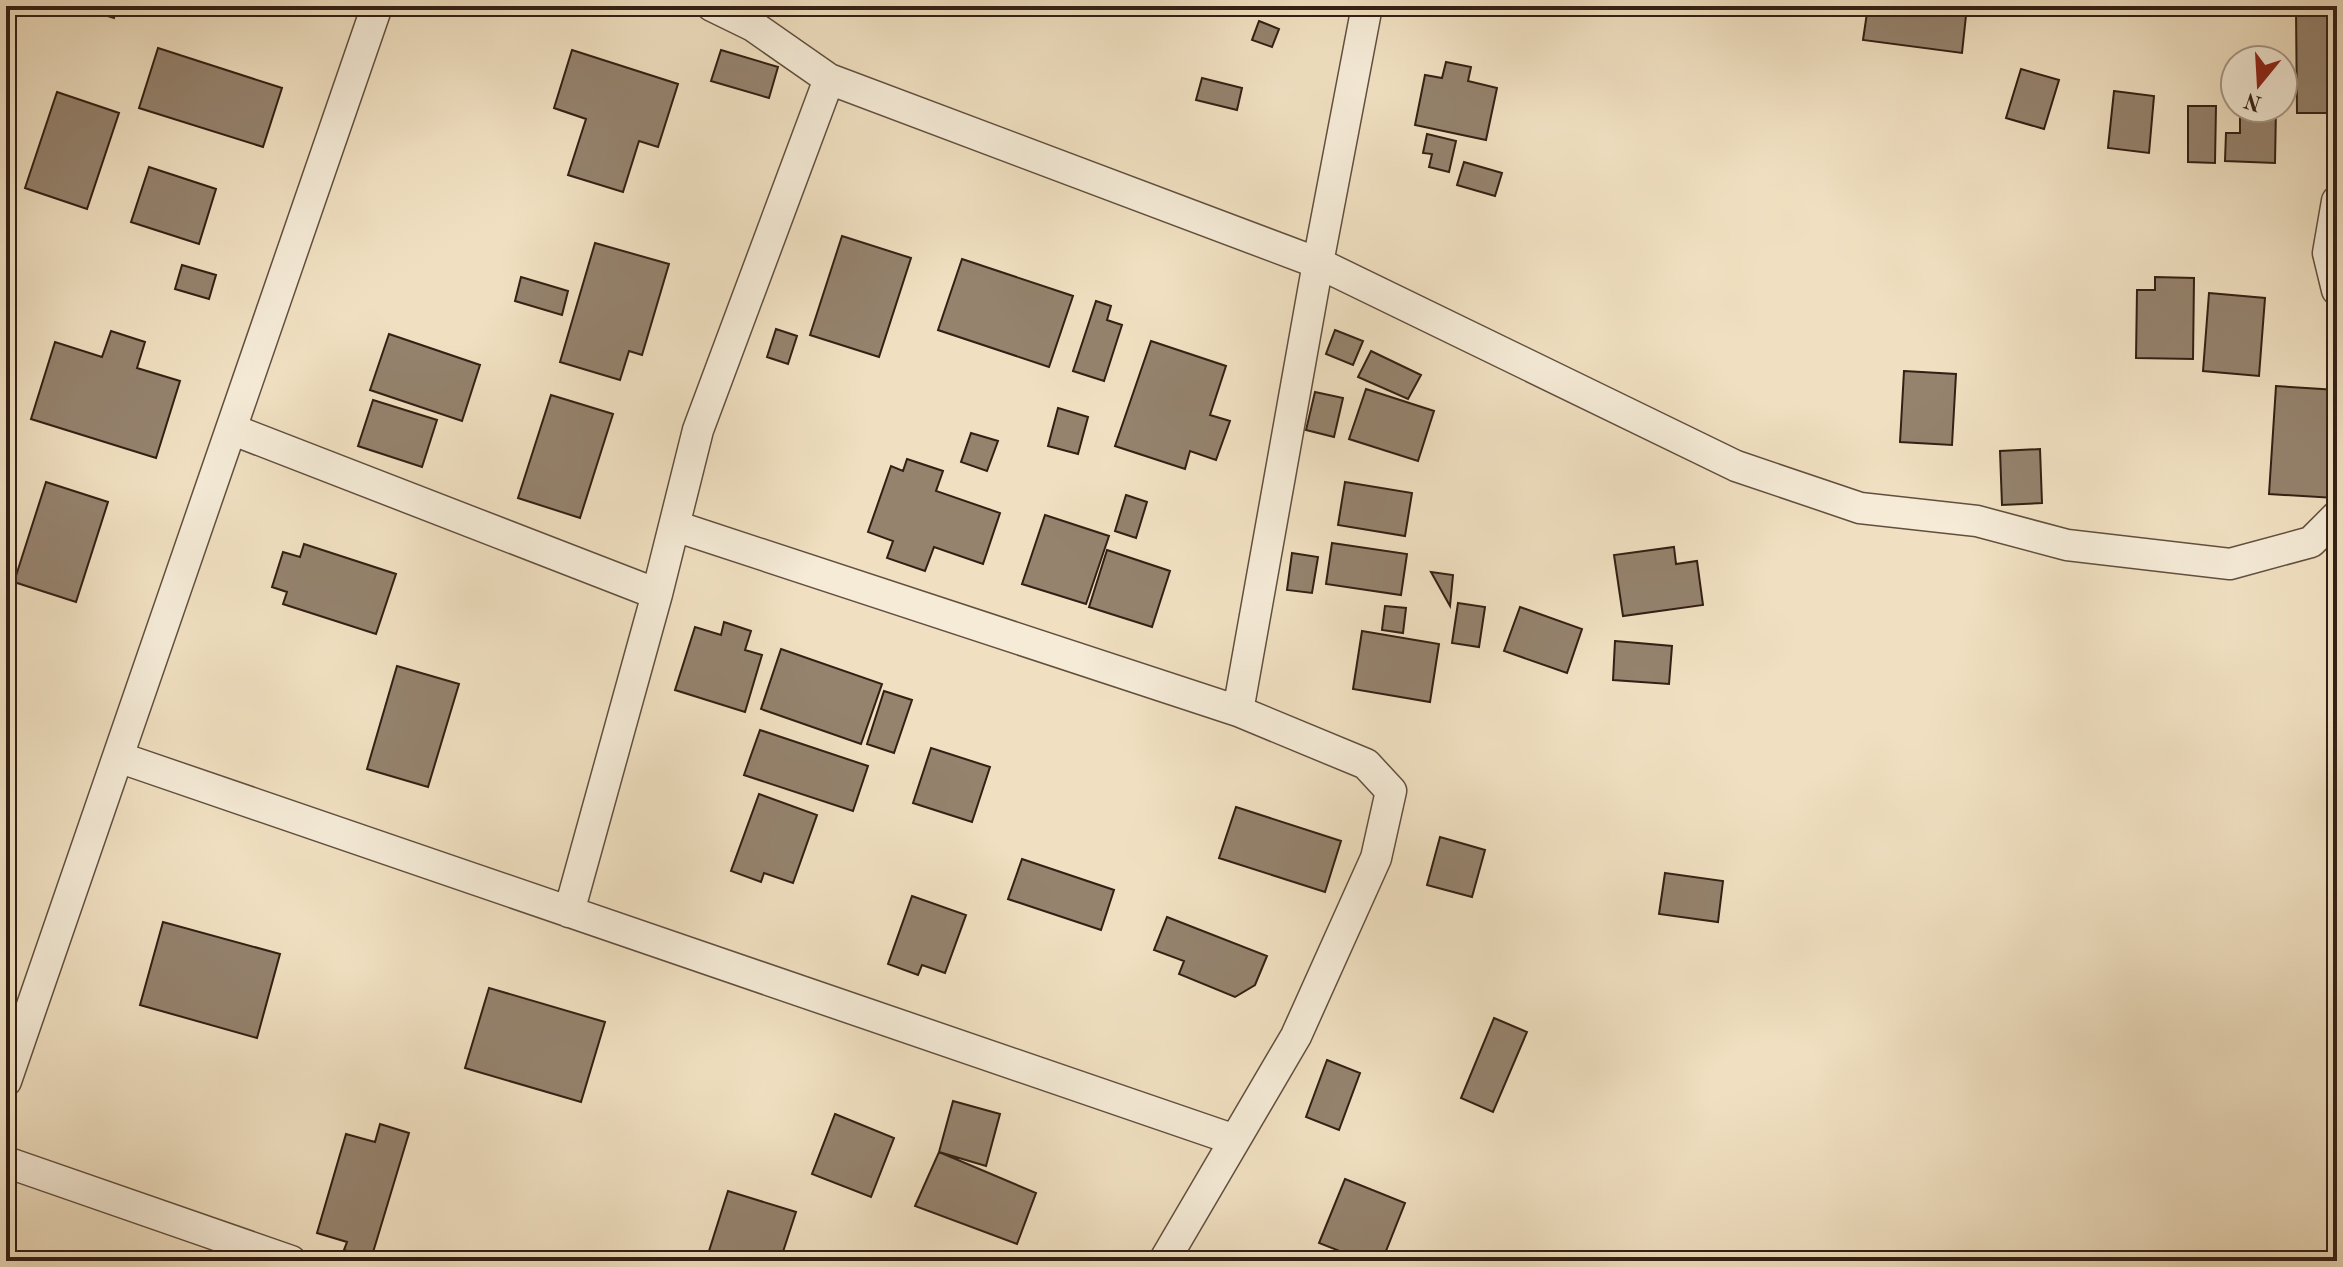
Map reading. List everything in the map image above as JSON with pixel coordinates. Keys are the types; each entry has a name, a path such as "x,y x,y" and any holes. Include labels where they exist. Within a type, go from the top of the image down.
{"street":[{"path":"6,1081 377,6"},
{"path":"712,6 753,26 829,79 1318,263 1736,466 1860,508 1977,521 2067,545 2230,564 2311,542 2337,516"},
{"path":"1238,711 1367,6"},
{"path":"569,912 657,594 698,430 829,79"},
{"path":"2337,201 2328,253 2337,290"},
{"path":"231,429 657,594"},
{"path":"675,526 1238,711 1366,764 1391,791 1376,858 1296,1036 1164,1261"},
{"path":"118,757 1235,1140"},
{"path":"6,1162 291,1261"}],"building":[{"path":"76,6 117,6 114,18"},
{"path":"1787,6 1853,6 1853,12 1787,12"},
{"path":"1868,6 1967,6 1962,53 1863,40"},
{"path":"2296,11 2337,11 2337,113 2299,113 2299,44 2296,44"},
{"path":"1259,21 1279,29 1272,47 1252,40"},
{"path":"158,48 282,88 263,147 139,108"},
{"path":"572,50 678,84 658,147 639,141 623,192 568,175 586,119 554,108"},
{"path":"721,50 778,67 769,98 711,81"},
{"path":"1446,62 1471,67 1468,81 1497,88 1486,140 1415,125 1425,75 1442,78"},
{"path":"2021,69 2059,80 2044,129 2006,118"},
{"path":"1202,78 1242,88 1237,110 1196,100"},
{"path":"2114,91 2154,96 2149,153 2108,148"},
{"path":"57,92 119,113 87,209 25,188"},
{"path":"2188,106 2216,106 2215,163 2188,162"},
{"path":"2240,124 2276,124 2275,163 2225,161 2226,133 2240,133"},
{"path":"1427,134 1456,141 1449,172 1429,167 1432,154 1423,153"},
{"path":"1464,162 1502,173 1495,196 1457,185"},
{"path":"149,167 216,189 199,244 131,222"},
{"path":"842,236 911,258 879,357 810,335"},
{"path":"595,243 669,264 642,355 629,351 620,380 560,362"},
{"path":"962,259 1073,296 1049,367 938,330"},
{"path":"182,265 216,275 209,299 175,289"},
{"path":"521,277 568,291 562,315 515,301"},
{"path":"2155,277 2194,278 2193,359 2136,358 2137,290 2155,290"},
{"path":"2209,293 2265,298 2259,376 2203,371"},
{"path":"1096,301 1111,306 1107,320 1122,325 1104,381 1073,371"},
{"path":"776,329 797,336 788,364 767,357"},
{"path":"1335,330 1363,341 1353,365 1326,354"},
{"path":"111,331 145,342 137,368 180,381 156,458 31,419 55,342 102,357"},
{"path":"389,334 480,365 462,421 370,390"},
{"path":"1151,341 1226,366 1210,415 1230,421 1216,460 1190,451 1185,469 1115,446"},
{"path":"1371,351 1421,375 1408,399 1358,377"},
{"path":"1904,371 1956,374 1952,445 1900,442"},
{"path":"2276,386 2337,390 2335,498 2269,494"},
{"path":"1366,389 1434,411 1418,461 1349,439"},
{"path":"1315,392 1343,398 1334,437 1306,430"},
{"path":"551,395 613,414 580,518 518,498"},
{"path":"373,400 437,420 422,467 358,446"},
{"path":"1058,408 1088,417 1078,454 1048,446"},
{"path":"971,433 998,441 987,471 961,462"},
{"path":"2040,449 2042,503 2002,505 2000,451"},
{"path":"907,459 943,471 936,491 1000,513 983,564 934,547 925,571 887,558 893,541 868,532 891,466 903,471"},
{"path":"46,482 108,502 76,602 14,582"},
{"path":"1345,482 1412,493 1405,536 1338,525"},
{"path":"1126,495 1147,502 1136,538 1115,531"},
{"path":"1045,515 1109,536 1086,604 1022,584"},
{"path":"1332,543 1407,554 1401,595 1326,584"},
{"path":"304,544 396,574 376,634 283,604 287,592 272,587 283,552 300,557"},
{"path":"1674,547 1676,564 1697,561 1703,605 1623,616 1614,555"},
{"path":"1107,550 1170,571 1152,627 1089,607"},
{"path":"1292,553 1318,557 1312,593 1287,590"},
{"path":"1431,572 1453,575 1450,606"},
{"path":"1458,603 1485,607 1479,647 1452,643"},
{"path":"1385,606 1406,608 1403,633 1382,630"},
{"path":"1520,607 1582,629 1567,673 1504,651"},
{"path":"724,622 751,631 745,650 762,655 745,712 675,690 695,627 721,635"},
{"path":"1362,631 1439,644 1430,702 1353,689"},
{"path":"1615,641 1672,646 1669,684 1613,680"},
{"path":"781,649 882,684 861,744 761,709"},
{"path":"397,666 459,684 428,787 367,769"},
{"path":"884,691 912,700 894,753 867,744"},
{"path":"760,730 868,766 853,811 744,775"},
{"path":"931,748 990,767 972,822 913,803"},
{"path":"759,794 817,815 793,883 764,873 761,882 731,871"},
{"path":"1236,807 1341,841 1325,892 1219,858"},
{"path":"1440,837 1485,850 1472,897 1427,885"},
{"path":"1022,859 1114,890 1101,930 1008,899"},
{"path":"1665,873 1723,881 1718,922 1659,914"},
{"path":"912,896 966,915 945,973 922,965 918,975 888,964"},
{"path":"1167,917 1267,956 1255,985 1235,997 1179,974 1184,961 1154,950"},
{"path":"163,922 280,954 257,1038 140,1005"},
{"path":"489,988 605,1022 581,1102 465,1068"},
{"path":"1494,1018 1527,1032 1493,1112 1461,1098"},
{"path":"1327,1060 1360,1073 1339,1130 1306,1117"},
{"path":"953,1101 1000,1114 986,1166 939,1152"},
{"path":"835,1114 894,1138 871,1197 812,1174"},
{"path":"380,1124 409,1133 371,1259 344,1250 347,1242 317,1233 346,1134 375,1142"},
{"path":"939,1152 1036,1193 1017,1244 915,1206"},
{"path":"1345,1179 1405,1203 1382,1261 1365,1261 1319,1243"},
{"path":"728,1191 796,1212 780,1261 720,1261 709,1251"}]}
